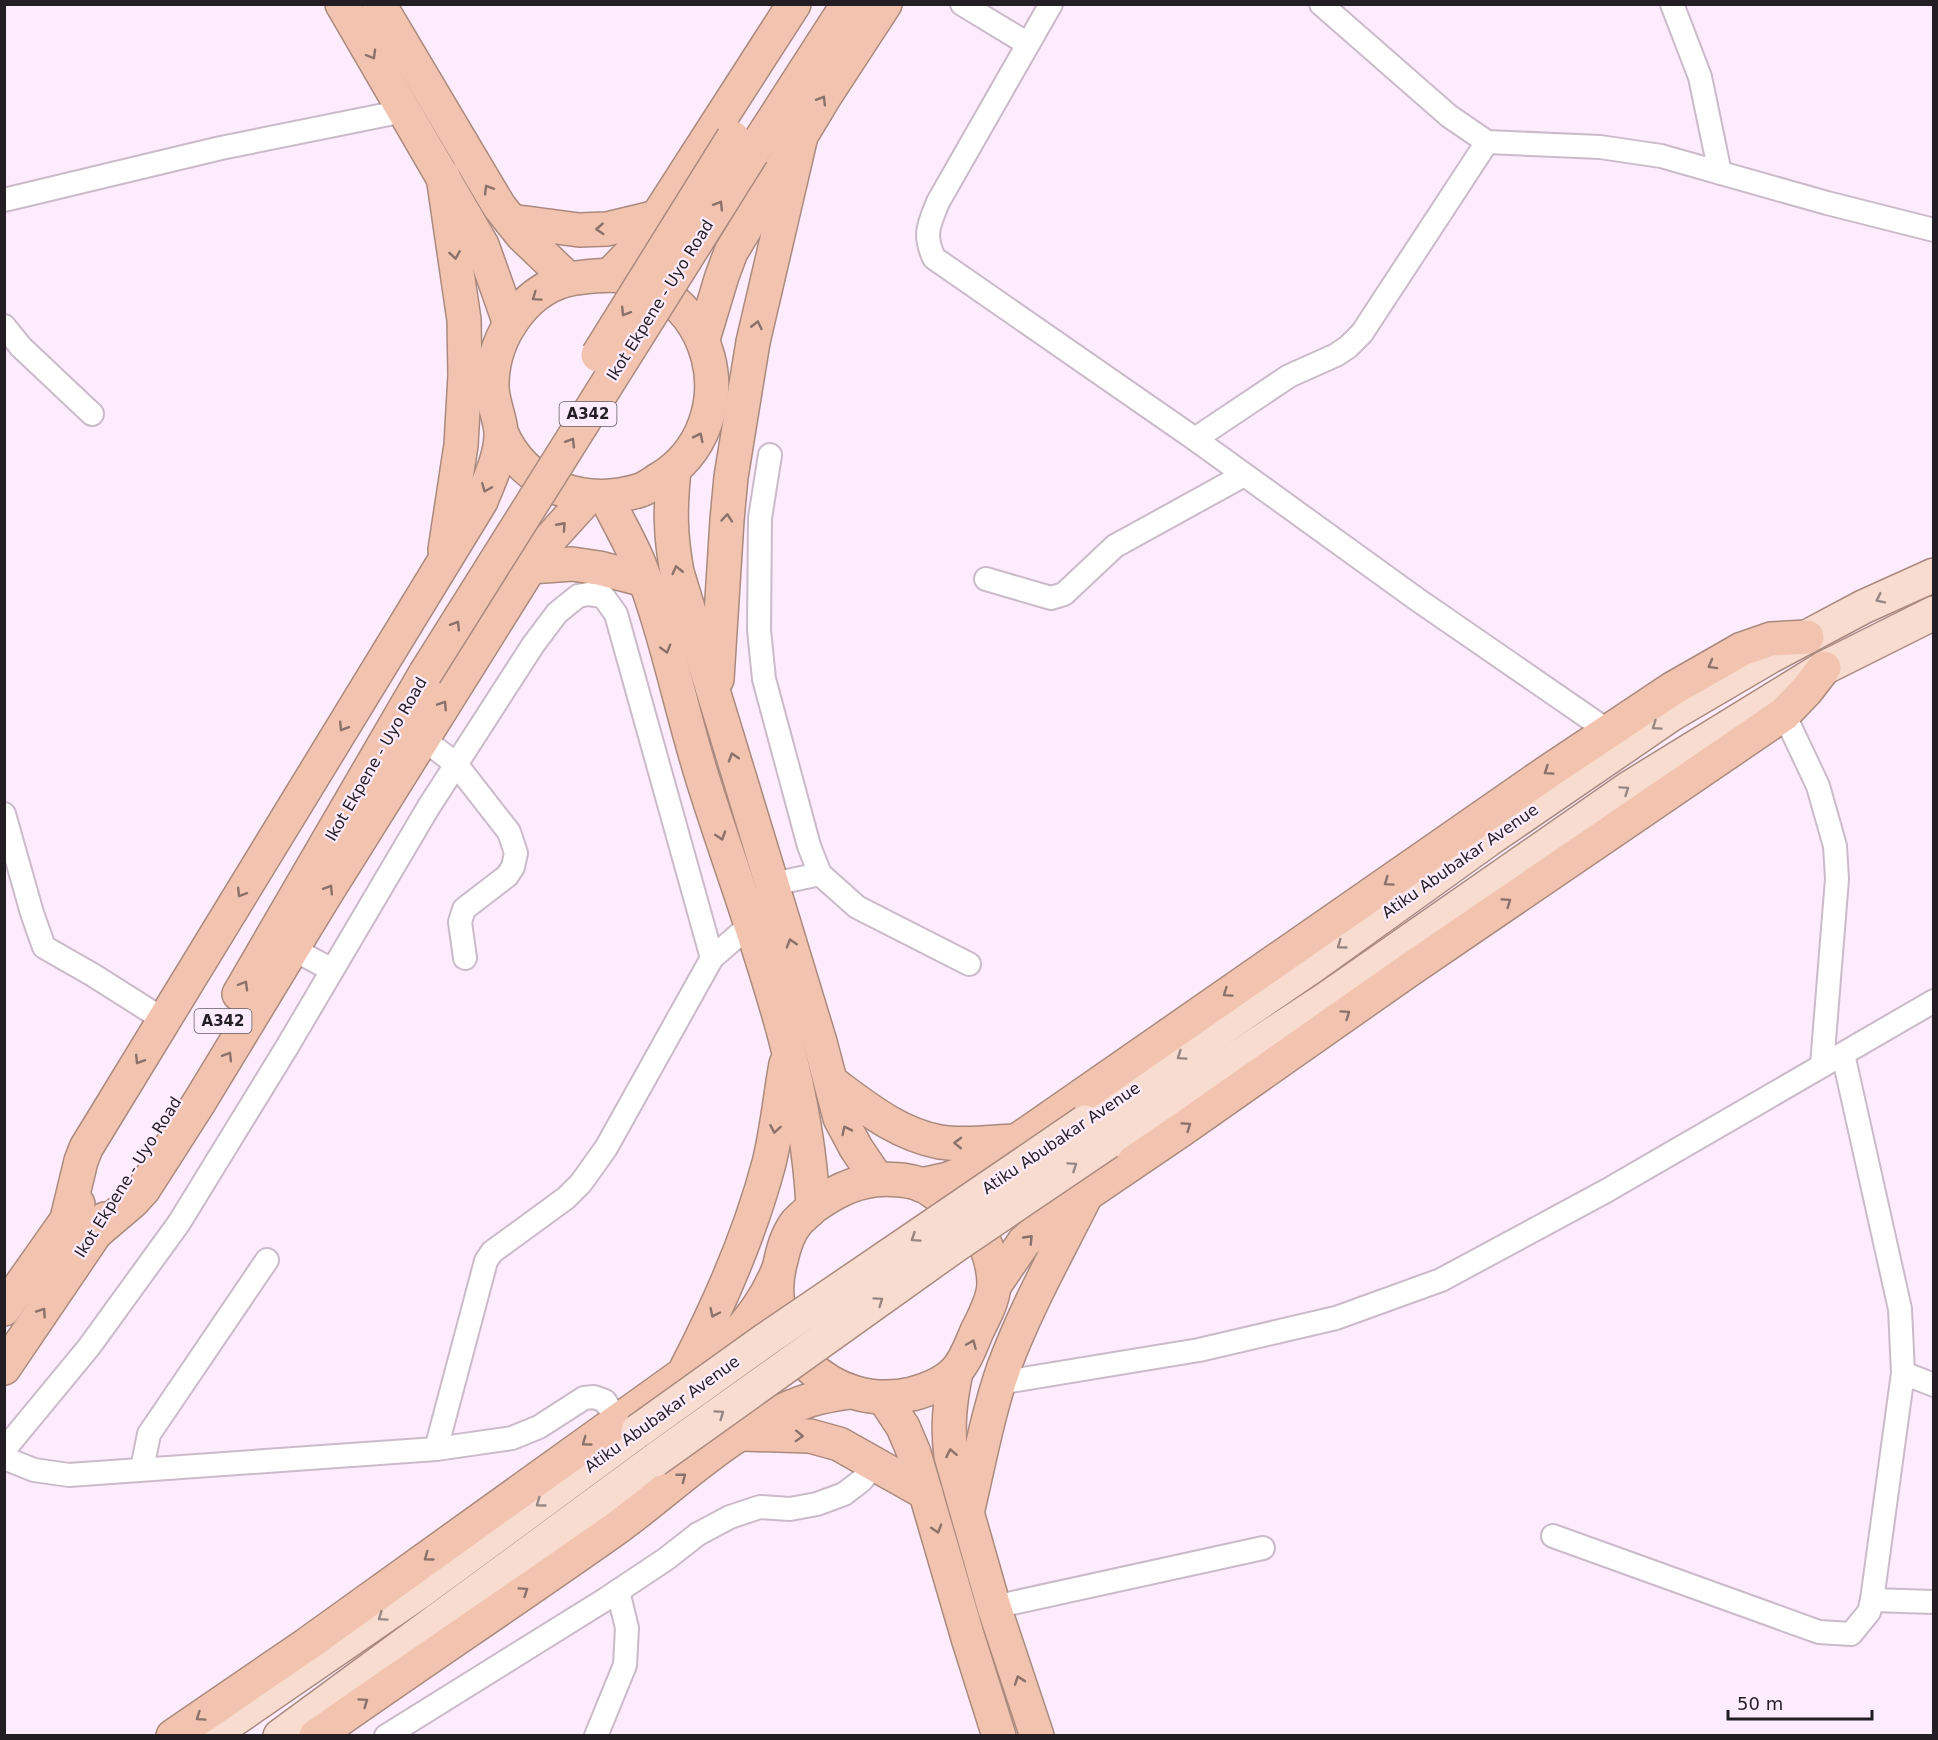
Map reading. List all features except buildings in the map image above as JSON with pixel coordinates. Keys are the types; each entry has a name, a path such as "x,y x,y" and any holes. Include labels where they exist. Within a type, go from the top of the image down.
{"highway":[{"path":"342,4 482,245 510,324"},
{"path":"379,4 499,206 522,235 568,279"},
{"path":"611,274 639,245 794,4"},
{"name":"A342","path":"743,146 818,4"},
{"name":"A342","path":"743,146 848,4"},
{"path":"703,339 722,276 732,252 801,136 885,4"},
{"path":"716,702 731,477 753,342 801,136"},
{"name":"Ikot Ekpene - Uyo Road","path":"10,1294 131,1179 417,667 743,146"},
{"path":"443,176 464,320 465,375 461,445 443,563"},
{"path":"511,221 579,230 607,229 657,217"},
{"path":"611,274 640,281 666,294 688,314 703,339 712,374 710,410 697,442 674,470 643,489 598,497 570,492 535,476 509,450 495,410 492,384 495,358 510,324 521,308 535,297 568,279 611,274"},
{"path":"501,432 496,463 481,501 86,1148 81,1161 80,1229 133,1201 142,1190 200,1101 422,738 530,567 549,540 598,497"},
{"path":"674,470 671,538 677,572 773,884 840,1118 877,1179"},
{"path":"598,497 639,564 645,580 703,779 781,1019 804,1116 811,1168 813,1207"},
{"path":"530,567 572,564 599,568 645,580"},
{"path":"921,1185 968,1172 1062,1111 1187,1021 1672,689 1742,649 1771,639 1807,637"},
{"path":"778,1269 776,1288 782,1324 800,1357 827,1381 850,1392 884,1398 922,1391 939,1384 956,1372 969,1352 987,1311 994,1286 1024,1242 1047,1221 1191,1124 1458,936 1784,714 1824,668"},
{"path":"685,1372 730,1279 754,1214 769,1162 788,1051"},
{"path":"831,1082 881,1119 920,1137 953,1143 1016,1141"},
{"path":"173,1736 627,1425 685,1372 732,1339 746,1326 770,1291 786,1240 796,1223 832,1193 854,1184 877,1179 907,1181 921,1185 966,1215 978,1230 992,1266 994,1286"},
{"path":"968,1511 999,1383 1024,1318 1086,1194"},
{"name":"Ikot Ekpene - Uyo Road","path":"4,1368 80,1229"},
{"path":"956,1372 949,1409 948,1432 951,1456 994,1607 1038,1736"},
{"path":"316,1736 612,1531 740,1434 787,1409 810,1400 850,1392"},
{"path":"884,1398 903,1427 926,1493 999,1736"},
{"path":"740,1434 810,1436 839,1444 926,1493"}],"main road":[{"name":"Atiku Abubakar Avenue","path":"280,1736 655,1460 956,1245 1096,1132 1307,970 1488,840 1672,714 1807,637 1934,574"},
{"name":"Atiku Abubakar Avenue","path":"210,1736 418,1593 627,1425 1096,1132 1326,999 1629,788 1824,668 1934,613"}],"street":[{"path":"962,4 1028,44"},
{"path":"1051,4 938,202 928,227 927,242 934,258 1195,439 1418,600 1608,732"},
{"path":"1321,4 1449,116 1487,142 1600,147 1660,156 1827,204 1934,230"},
{"path":"1672,4 1700,76 1720,173"},
{"path":"4,200 221,148 404,111"},
{"path":"1195,439 1289,376 1336,356 1362,333 1487,142"},
{"path":"4,326 21,347 92,414"},
{"path":"770,455 760,518 759,630 764,679 809,846 820,874 857,907 969,964"},
{"path":"986,579 1051,598 1064,594 1115,546 1244,475"},
{"path":"4,1450 89,1347 179,1224 428,808 533,645 557,613 578,596 588,594 603,596 616,614 712,958"},
{"path":"1784,714 1818,786 1835,846 1837,879 1822,1065"},
{"path":"422,738 456,764 509,832 516,853 513,867 507,876 464,909 460,922 465,958"},
{"path":"4,814 44,947 164,1020"},
{"path":"773,884 820,874"},
{"path":"436,1449 486,1261 492,1252 566,1198 580,1183 606,1148 712,958 750,925"},
{"path":"292,949 332,970"},
{"path":"999,1383 1199,1350 1336,1318 1441,1280 1606,1191 1934,1001"},
{"path":"1553,1536 1819,1632 1851,1634 1869,1612 1903,1373 1900,1309 1843,1054"},
{"path":"142,1469 149,1434 267,1260"},
{"path":"1903,1373 1934,1385"},
{"path":"4,1458 34,1470 69,1475 436,1449 512,1438 539,1427 584,1398 594,1397 605,1401 627,1425"},
{"path":"386,1736 538,1643 666,1559 698,1534 730,1517 760,1507 790,1509 817,1504 844,1494 861,1481 876,1464"},
{"path":"994,1607 1263,1548"},
{"path":"596,1736 625,1665 627,1628 618,1591"},
{"path":"1872,1600 1934,1602"}]}
